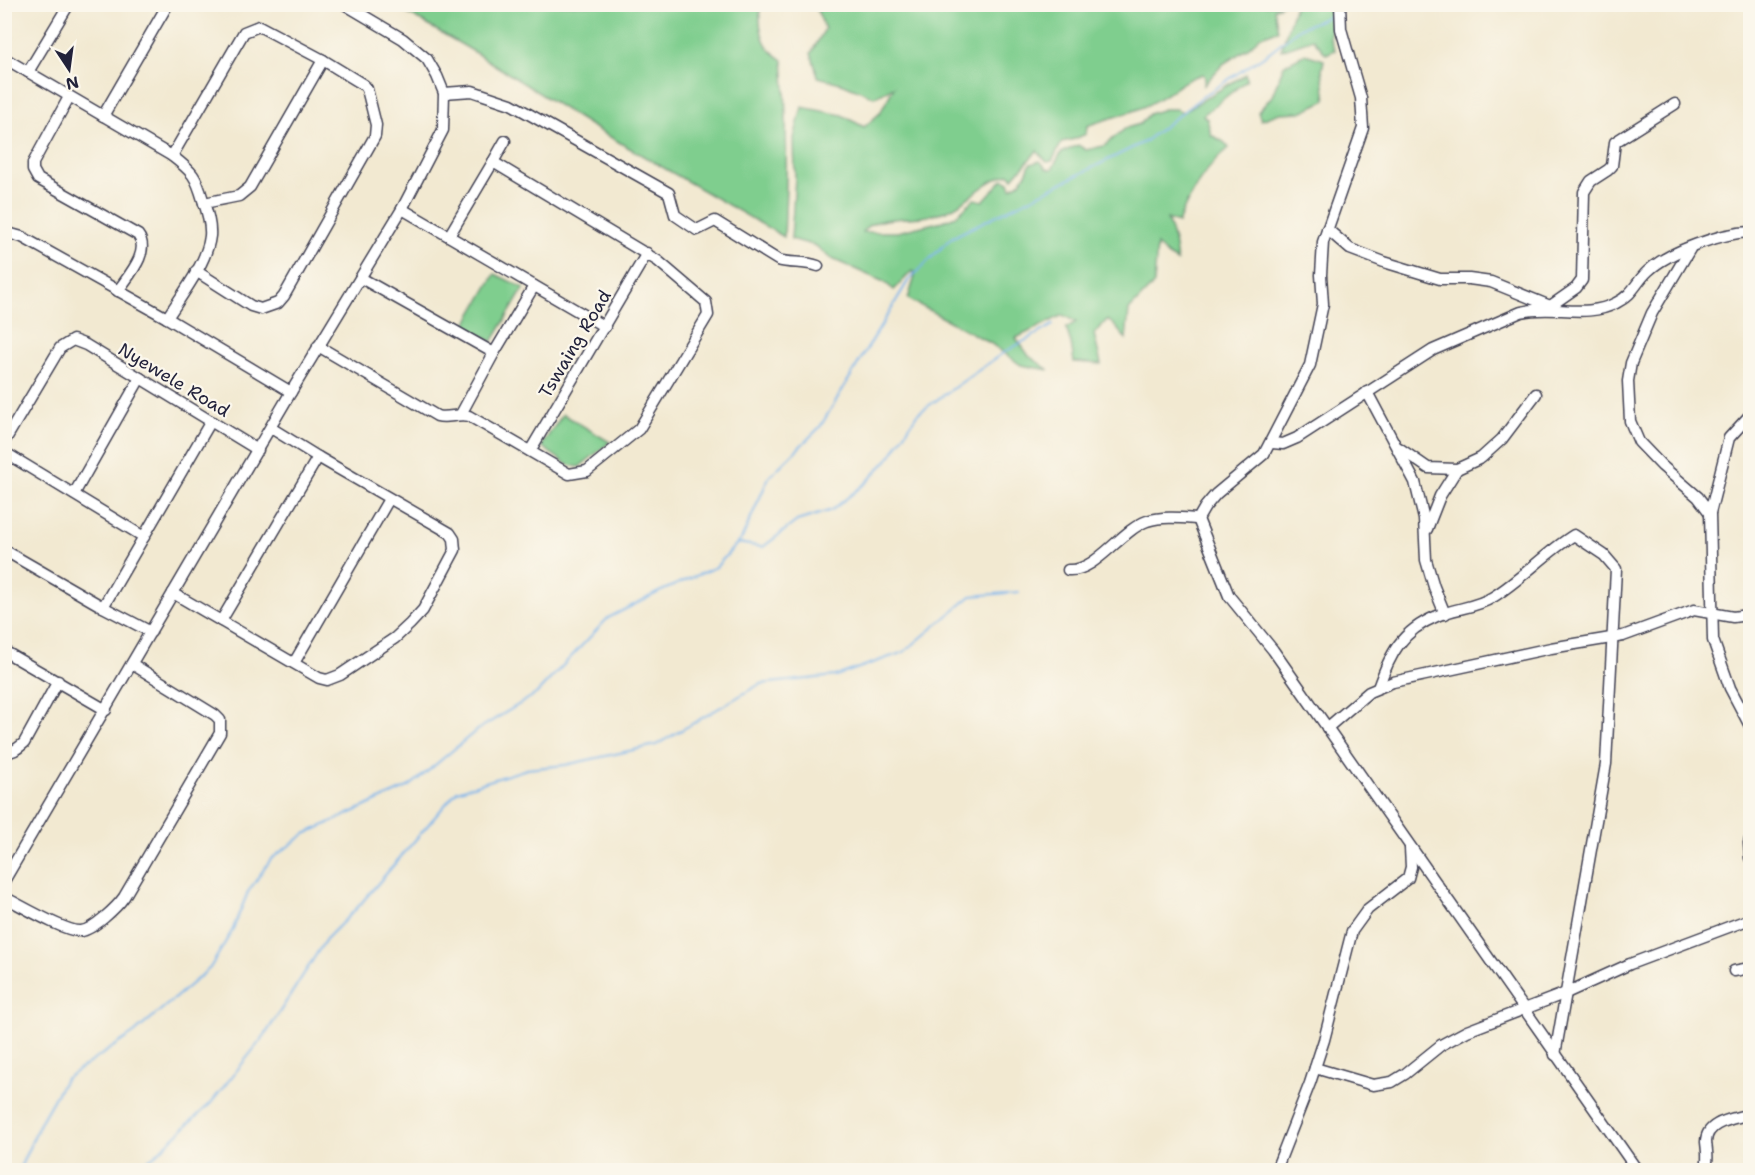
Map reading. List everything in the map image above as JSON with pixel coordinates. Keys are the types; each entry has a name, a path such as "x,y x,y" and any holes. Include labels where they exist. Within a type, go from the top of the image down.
{"street":[{"path":"28,72 69,4"},
{"path":"103,116 168,4"},
{"path":"4,881 318,346 402,209 442,130 444,93 432,68 416,48 344,4"},
{"path":"1198,519 1216,494 1264,454 1272,443 1310,365 1322,312 1323,242 1363,128 1361,98 1341,29 1340,4"},
{"path":"172,156 244,32 251,27 265,28 323,60 367,89 377,131 278,303 261,309 251,306 196,271"},
{"path":"4,58 172,156 193,173 204,203 210,239 205,256 167,318"},
{"path":"204,203 239,195 250,187 323,60"},
{"path":"444,93 479,92 524,111 669,193 675,215 697,230 715,221 778,260 802,261 818,266"},
{"path":"69,97 33,163 33,170 38,179 138,235 142,240 142,253 118,291"},
{"path":"1272,443 1283,444 1297,438 1433,350 1521,312 1548,307 1576,288 1583,275 1584,192 1587,184 1610,168 1615,142 1675,104"},
{"path":"449,236 505,141"},
{"path":"318,346 437,416 461,414 469,416 569,474 588,471 644,423 706,320 708,315 706,302 647,253 492,162"},
{"path":"402,209 605,327"},
{"path":"1327,229 1350,249 1384,262 1440,279 1491,282 1548,307 1575,312 1616,304 1632,293 1652,267 1664,260 1731,234 1750,232"},
{"path":"4,232 22,237 167,318 291,392"},
{"path":"1691,248 1652,313 1631,363 1628,381 1630,422 1639,442 1662,466 1698,497 1710,513"},
{"name":"Tswaing Road","path":"530,451 647,253"},
{"path":"361,278 494,353"},
{"path":"461,414 534,286"},
{"name":"Nyewele Road","path":"4,442 60,348 72,340 87,345 258,450"},
{"path":"74,494 141,378"},
{"path":"1367,392 1399,448 1415,482 1425,519 1426,560 1445,614"},
{"path":"1399,448 1428,468 1457,469 1481,458 1502,439 1536,394"},
{"path":"1750,415 1729,438 1710,513 1713,640 1730,688 1750,726"},
{"path":"103,607 211,422"},
{"path":"173,593 319,678 335,678 395,638 423,610 452,557 456,544 450,533 271,428"},
{"path":"4,452 144,537"},
{"path":"222,621 318,457"},
{"path":"1425,535 1440,496 1457,469"},
{"path":"294,663 389,499"},
{"path":"1068,570 1084,567 1127,532 1146,521 1163,518 1198,519"},
{"path":"1198,519 1229,596 1273,651 1637,1170"},
{"path":"1378,688 1387,662 1399,642 1437,616 1470,608 1493,597 1574,535 1604,555 1616,569 1606,764 1555,1055"},
{"path":"4,550 151,632"},
{"path":"1327,728 1369,692 1393,682 1551,648 1612,638 1694,610 1733,617 1747,615 1750,609"},
{"path":"4,651 106,710"},
{"path":"4,897 70,930 89,929 119,905 220,733 220,720 215,715 132,664"},
{"path":"4,752 17,750 24,743 58,681"},
{"path":"1750,838 1750,858"},
{"path":"1276,1170 1324,1040 1352,931 1368,909 1408,879 1411,867 1410,847"},
{"path":"1315,1068 1373,1084 1392,1082 1406,1074 1441,1045 1467,1031 1566,993 1630,964 1750,919"},
{"path":"1734,971 1750,968"},
{"path":"1705,1170 1708,1130 1718,1123 1750,1114"}],"green space":[{"path":"393,5 762,5 760,26 763,38 773,53 783,60 786,104 784,237 591,126 471,50"},
{"path":"815,5 1281,5 1274,9 1278,30 1261,36 1247,49 1223,64 1204,85 1203,74 1196,76 1150,104 1087,126 1086,134 1062,142 1052,161 1047,162 1037,151 1013,178 1010,174 1001,177 946,211 928,216 874,223 863,232 897,232 956,216 974,199 983,201 1003,179 1009,182 1011,188 1015,186 1023,178 1030,164 1040,161 1047,169 1052,169 1061,153 1078,145 1086,150 1104,146 1126,128 1140,124 1149,114 1164,109 1176,109 1183,112 1246,74 1247,80 1203,115 1207,119 1211,135 1224,142 1229,148 1212,164 1199,182 1178,223 1167,219 1174,240 1177,261 1157,245 1154,284 1129,310 1126,339 1107,320 1094,334 1101,364 1074,362 1066,328 1076,322 1063,315 1016,338 1029,356 1049,370 1021,365 990,343 908,299 916,273 912,271 894,290 884,282 830,258 816,246 791,239 795,178 794,138 802,107 842,115 864,127 880,113 894,87 874,97 844,84 818,77 811,53 825,29"},
{"path":"1295,5 1332,5 1330,38 1335,50 1326,54 1313,39 1281,50"},
{"path":"1305,54 1324,60 1322,70 1326,100 1301,112 1280,113 1261,120 1258,112 1272,96 1284,65"},
{"path":"495,274 524,288 492,342 465,326"},
{"path":"563,414 610,442 579,467 568,465 541,446"}],"waterway":[{"path":"1344,9 1352,4"},
{"path":"19,1170 41,1121 65,1079 134,1033 210,968 232,931 248,892 271,859 305,834 410,786 477,730 536,694 608,618 716,567 742,538 769,477 820,427 908,281 951,238 1144,142 1202,97 1267,54 1300,28 1337,13"},
{"path":"737,543 763,547 797,521 832,510 867,482 891,456 917,414 1003,353 1053,325"},
{"path":"133,1170 154,1156 211,1103 265,1035 326,939 357,908 457,791 527,769 565,765 656,745 760,684 836,676 904,652 971,596 1019,592"}]}
